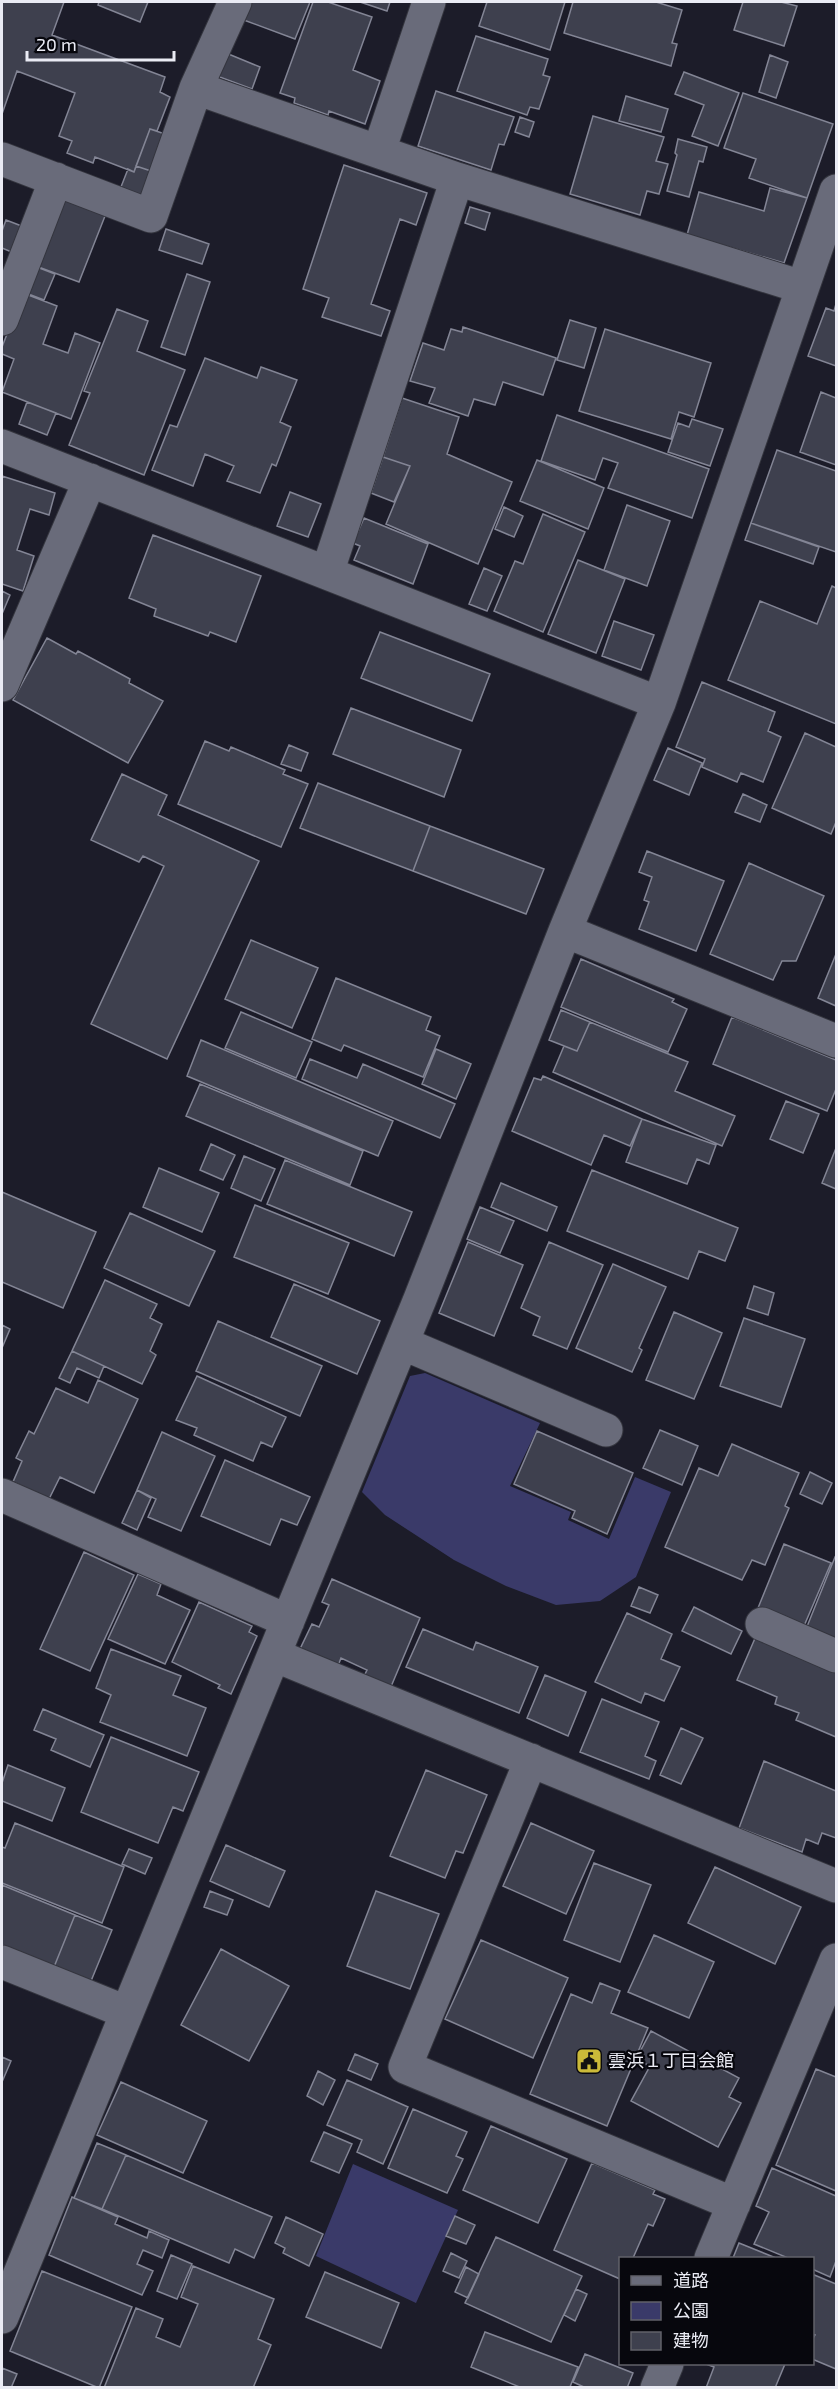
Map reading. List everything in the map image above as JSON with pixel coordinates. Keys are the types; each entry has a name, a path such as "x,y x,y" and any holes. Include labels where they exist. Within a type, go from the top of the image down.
{"street":[{"path":"2,159 151,216 196,88 235,2"},
{"path":"379,151 429,2"},
{"path":"196,88 457,179 802,287"},
{"path":"2,319 56,179"},
{"path":"327,573 457,179"},
{"path":"2,2318 402,1343 565,931 659,703 837,191"},
{"path":"2,446 659,703"},
{"path":"2,685 90,480"},
{"path":"565,931 837,1041"},
{"path":"402,1343 606,1430"},
{"path":"2,1495 288,1621"},
{"path":"762,1624 837,1656"},
{"path":"274,1655 837,1886"},
{"path":"531,1760 405,2067 734,2204"},
{"path":"712,2257 837,1960"},
{"path":"2,1962 126,2013"},
{"path":"657,2388 667,2365"}],"green space":[{"path":"425,1373 540,1423 510,1486 571,1512 568,1520 609,1539 635,1477 671,1492 636,1577 600,1601 556,1605 506,1586 454,1560 385,1515 362,1492 410,1376"},
{"path":"353,2164 458,2210 416,2303 316,2256"}],"building":[{"path":"2,2 64,2 52,35 165,77 160,92 170,97 157,131 150,129 134,172 95,157 93,163 67,153 72,141 59,136 75,93 17,71 2,114"},
{"path":"99,2 148,2 140,22 98,5"},
{"path":"248,2 310,2 295,39 241,19"},
{"path":"313,2 328,2 372,17 353,70 380,81 365,124 329,111 328,115 294,103 295,98 280,93"},
{"path":"360,2 390,2 387,11"},
{"path":"487,2 565,2 550,50 479,26"},
{"path":"573,2 656,2 682,10 672,43 677,44 671,66 564,33"},
{"path":"743,2 781,2 797,6 784,46 734,30"},
{"path":"476,36 548,59 543,75 550,77 539,109 530,107 527,115 457,91"},
{"path":"226,53 260,67 252,89 217,76"},
{"path":"770,55 788,62 776,98 759,92"},
{"path":"684,72 739,93 718,146 692,136 704,105 675,94"},
{"path":"436,91 514,117 504,145 499,144 491,170 418,146"},
{"path":"743,93 833,124 807,198 749,178 756,159 724,148"},
{"path":"626,96 668,109 661,132 619,121"},
{"path":"593,116 664,137 656,161 668,164 659,194 647,191 640,215 570,194"},
{"path":"520,117 534,122 529,137 515,132"},
{"path":"150,129 168,135 154,172 136,166"},
{"path":"678,139 707,147 703,162 699,161 689,197 667,191 677,155 675,153"},
{"path":"344,165 427,193 416,225 400,219 371,304 390,311 381,336 322,317 329,298 303,289"},
{"path":"136,166 154,172 144,202 119,192 128,169 134,172"},
{"path":"770,188 807,198 784,263 687,235 699,192 764,211"},
{"path":"61,192 107,211 79,282 33,265"},
{"path":"470,207 490,213 485,230 465,223"},
{"path":"6,220 32,230 21,256 2,248 2,231"},
{"path":"166,229 209,244 202,264 159,250"},
{"path":"29,264 55,274 44,300 18,290"},
{"path":"187,274 210,282 185,355 161,347"},
{"path":"23,293 57,306 43,344 68,353 75,333 100,343 71,419 2,392 14,359 2,354 2,347"},
{"path":"836,304 836,366 808,356 826,308 834,311"},
{"path":"117,309 148,321 137,351 185,370 144,475 69,445 90,393 84,391"},
{"path":"570,320 596,328 584,368 557,360"},
{"path":"463,327 556,358 543,395 503,382 495,405 474,399 468,416 429,403 435,388 410,381 423,343 444,350 451,329 462,332"},
{"path":"605,329 711,363 694,417 679,412 671,439 579,411"},
{"path":"205,358 257,378 261,367 297,380 280,422 291,427 276,466 272,464 260,493 227,481 234,466 205,454 193,486 152,470 170,425 177,427"},
{"path":"821,392 836,398 836,465 800,452"},
{"path":"402,398 459,417 447,454 512,482 478,564 386,524 410,466 383,457"},
{"path":"27,402 56,413 47,435 19,424"},
{"path":"557,415 709,469 692,518 608,488 618,463 603,458 595,480 541,461"},
{"path":"692,419 723,429 710,466 668,452 678,423 689,427"},
{"path":"777,450 836,471 836,552 751,523"},
{"path":"383,457 410,466 394,502 371,493"},
{"path":"537,460 604,488 588,529 520,501"},
{"path":"2,476 55,493 49,515 30,509 17,550 34,556 23,591 2,584"},
{"path":"290,492 321,504 308,537 277,526"},
{"path":"627,505 670,521 647,586 604,570"},
{"path":"504,507 523,516 514,537 495,529"},
{"path":"543,514 585,532 543,632 494,611 515,561 523,564"},
{"path":"364,518 428,544 413,584 354,560 360,546 353,543"},
{"path":"751,523 819,547 813,564 745,540"},
{"path":"153,535 261,576 236,642 210,632 208,636 154,616 156,609 129,598"},
{"path":"578,560 625,579 596,653 548,634"},
{"path":"484,568 502,576 487,611 469,604"},
{"path":"832,586 836,588 836,724 728,680 760,601 817,624"},
{"path":"2,591 10,595 2,614"},
{"path":"614,621 654,635 641,670 602,656"},
{"path":"380,632 490,674 472,721 361,678"},
{"path":"47,638 76,654 78,651 130,679 129,683 163,701 128,763 13,700"},
{"path":"702,682 775,712 768,731 781,737 763,782 741,773 737,782 702,767 705,759 676,747"},
{"path":"351,708 461,750 444,797 333,754"},
{"path":"805,733 836,747 836,822 831,834 772,808"},
{"path":"205,741 229,751 231,747 285,770 283,774 308,784 281,847 178,804"},
{"path":"289,745 308,753 301,771 281,764"},
{"path":"668,748 702,763 689,795 654,780"},
{"path":"122,774 167,795 158,815 259,861 167,1059 91,1024 164,866 143,856 139,862 91,840"},
{"path":"318,783 430,826 413,871 300,828"},
{"path":"743,794 767,805 760,822 735,812"},
{"path":"430,826 544,869 526,914 413,871"},
{"path":"647,851 724,881 696,951 639,929 649,902 644,900 652,877 639,872"},
{"path":"749,863 824,896 796,961 782,961 773,980 710,954"},
{"path":"251,940 318,968 292,1028 225,999"},
{"path":"836,954 836,1006 818,998"},
{"path":"581,959 674,999 672,1002 687,1009 668,1052 561,1007"},
{"path":"336,978 431,1017 426,1030 440,1036 423,1077 344,1045 341,1051 312,1039"},
{"path":"561,1010 590,1022 577,1051 549,1040"},
{"path":"241,1012 312,1042 296,1078 225,1048"},
{"path":"732,1017 836,1060 836,1089 827,1111 713,1064"},
{"path":"590,1022 688,1062 675,1091 735,1116 722,1146 553,1072 564,1046 577,1051"},
{"path":"201,1040 393,1121 378,1156 187,1076"},
{"path":"436,1049 471,1064 456,1099 422,1084"},
{"path":"310,1059 357,1078 363,1064 455,1104 440,1138 302,1079"},
{"path":"543,1076 642,1119 630,1146 604,1135 591,1165 512,1131 534,1078 541,1080"},
{"path":"200,1084 363,1151 350,1185 186,1116"},
{"path":"786,1101 819,1114 803,1153 770,1139"},
{"path":"642,1119 716,1145 709,1164 697,1159 687,1184 626,1162"},
{"path":"211,1144 235,1155 223,1180 200,1170"},
{"path":"836,1148 836,1189 822,1183"},
{"path":"244,1156 275,1169 261,1201 231,1188"},
{"path":"285,1160 412,1212 394,1256 267,1204"},
{"path":"159,1168 219,1193 202,1232 143,1207"},
{"path":"592,1170 738,1228 725,1261 699,1251 688,1279 567,1231"},
{"path":"501,1183 557,1207 547,1231 491,1207"},
{"path":"2,1192 96,1232 63,1308 2,1282"},
{"path":"255,1205 349,1243 328,1294 234,1257"},
{"path":"480,1207 514,1221 500,1253 467,1239"},
{"path":"130,1213 215,1251 189,1306 104,1268"},
{"path":"468,1242 523,1265 494,1336 439,1313"},
{"path":"549,1242 603,1265 567,1349 533,1335 540,1317 521,1308"},
{"path":"613,1264 666,1287 639,1348 642,1350 632,1372 576,1348"},
{"path":"105,1280 157,1304 150,1318 162,1324 150,1351 156,1355 142,1384 72,1351"},
{"path":"294,1284 380,1321 357,1374 271,1337"},
{"path":"754,1286 774,1293 768,1315 747,1308"},
{"path":"674,1312 722,1333 694,1399 646,1380"},
{"path":"744,1318 805,1339 781,1407 720,1386"},
{"path":"218,1321 322,1366 300,1416 196,1371"},
{"path":"2,1325 10,1329 2,1348"},
{"path":"72,1351 104,1366 99,1378 77,1368 70,1383 59,1378"},
{"path":"197,1376 286,1417 272,1447 261,1442 253,1461 194,1435 197,1428 176,1420"},
{"path":"98,1380 138,1399 94,1493 60,1477 49,1499 13,1482 22,1461 16,1458 29,1431 34,1434 56,1388 88,1403"},
{"path":"660,1430 698,1446 682,1485 643,1468"},
{"path":"537,1431 633,1473 607,1534 572,1518 575,1511 514,1484"},
{"path":"162,1432 215,1456 181,1531 148,1517 156,1499 137,1490"},
{"path":"732,1444 799,1473 785,1506 789,1508 765,1565 752,1560 742,1580 665,1547 699,1468 718,1476"},
{"path":"225,1460 310,1497 297,1525 281,1519 270,1545 201,1516"},
{"path":"810,1472 832,1483 822,1504 800,1494"},
{"path":"137,1490 151,1498 137,1530 122,1523"},
{"path":"784,1544 831,1563 804,1626 758,1608"},
{"path":"84,1552 134,1575 90,1671 40,1649"},
{"path":"836,1558 836,1642 806,1629"},
{"path":"138,1574 161,1584 157,1595 190,1610 165,1664 108,1639"},
{"path":"332,1579 420,1618 390,1689 363,1678 367,1670 341,1658 338,1666 300,1649 312,1624 319,1627 329,1605 322,1602"},
{"path":"639,1587 658,1595 650,1613 631,1606"},
{"path":"199,1602 252,1626 249,1632 257,1636 231,1694 218,1688 220,1685 172,1662"},
{"path":"694,1607 742,1631 731,1654 682,1631"},
{"path":"627,1613 672,1634 661,1659 680,1667 664,1701 645,1693 641,1703 595,1682"},
{"path":"423,1629 473,1650 476,1642 538,1667 519,1713 406,1667"},
{"path":"756,1636 836,1671 836,1737 796,1720 799,1713 775,1704 777,1697 737,1680"},
{"path":"111,1649 181,1676 173,1695 206,1708 187,1756 100,1722 111,1695 96,1688"},
{"path":"545,1675 586,1692 568,1736 527,1718"},
{"path":"602,1699 659,1722 645,1756 656,1761 649,1779 580,1752"},
{"path":"43,1709 104,1735 90,1767 51,1750 56,1739 34,1730"},
{"path":"681,1728 703,1738 681,1784 660,1775"},
{"path":"111,1737 199,1772 183,1811 173,1807 158,1843 81,1812"},
{"path":"764,1761 836,1791 836,1838 822,1833 818,1844 806,1839 802,1852 739,1828"},
{"path":"8,1765 65,1788 52,1821 2,1801 2,1783"},
{"path":"426,1770 487,1795 463,1853 456,1851 445,1878 390,1856"},
{"path":"15,1823 124,1867 102,1923 2,1883 2,1847 5,1848"},
{"path":"531,1823 594,1851 566,1914 503,1886"},
{"path":"226,1845 285,1871 269,1907 210,1881"},
{"path":"129,1849 152,1858 145,1874 122,1864"},
{"path":"594,1863 651,1885 620,1962 564,1940"},
{"path":"715,1867 801,1907 775,1964 688,1923"},
{"path":"2,1885 75,1915 54,1967 2,1945"},
{"path":"210,1891 233,1900 227,1915 204,1907"},
{"path":"376,1891 439,1914 410,1989 347,1966"},
{"path":"75,1915 112,1930 91,1981 54,1967"},
{"path":"654,1935 714,1962 689,2018 628,1992"},
{"path":"481,1940 568,1978 533,2058 445,2019"},
{"path":"221,1949 289,1986 249,2061 181,2025"},
{"name":"雲浜１丁目会館","path":"600,1983 620,1991 611,2013 648,2028 607,2126 530,2094 571,1994 592,2003"},
{"path":"651,2031 739,2078 729,2097 741,2103 718,2147 631,2101 650,2066 636,2059"},
{"path":"355,2054 378,2064 371,2080 348,2070"},
{"path":"2,2057 11,2061 2,2082"},
{"path":"816,2069 836,2077 836,2191 776,2165"},
{"path":"318,2071 335,2080 323,2105 307,2096"},
{"path":"347,2080 408,2107 383,2164 357,2152 362,2140 327,2125"},
{"path":"121,2082 207,2121 183,2173 97,2135"},
{"path":"413,2109 467,2132 456,2156 463,2159 447,2193 388,2168"},
{"path":"491,2126 567,2159 538,2223 463,2190"},
{"path":"324,2132 352,2144 339,2173 311,2161"},
{"path":"97,2143 126,2155 102,2209 74,2198"},
{"path":"126,2155 272,2217 254,2258 235,2249 229,2263 102,2209"},
{"path":"592,2163 655,2190 653,2194 665,2199 653,2226 648,2224 633,2257 619,2257 619,2279 554,2250"},
{"path":"772,2168 836,2196 836,2261 830,2277 814,2270 814,2257 786,2257 754,2244 769,2212 756,2206"},
{"path":"72,2197 118,2217 115,2224 147,2238 149,2231 169,2240 162,2258 143,2250 137,2264 153,2271 142,2295 49,2255"},
{"path":"455,2216 475,2225 466,2244 446,2236"},
{"path":"286,2217 323,2234 309,2266 283,2253 285,2248 275,2243"},
{"path":"496,2237 582,2276 551,2342 465,2303"},
{"path":"739,2243 774,2257 733,2257"},
{"path":"451,2253 467,2261 459,2278 443,2271"},
{"path":"171,2255 192,2264 177,2299 157,2291"},
{"path":"193,2266 274,2299 258,2339 271,2345 253,2388 104,2388 136,2308 163,2319 156,2337 180,2347 198,2304 181,2297"},
{"path":"466,2267 479,2274 468,2298 455,2292"},
{"path":"42,2271 132,2307 99,2388 10,2351"},
{"path":"325,2272 399,2303 381,2348 306,2317"},
{"path":"814,2275 836,2284 836,2369 814,2360"},
{"path":"576,2289 587,2294 575,2321 564,2315"},
{"path":"485,2332 578,2367 570,2387 572,2388 522,2388 471,2367"},
{"path":"585,2354 633,2373 627,2388 586,2388 573,2382"},
{"path":"709,2365 785,2365 775,2388 706,2388 714,2367"},
{"path":"2,2368 17,2374 11,2388 2,2388"}],"place":[{"name":"雲浜１丁目会館","path":"589,2061"}]}
